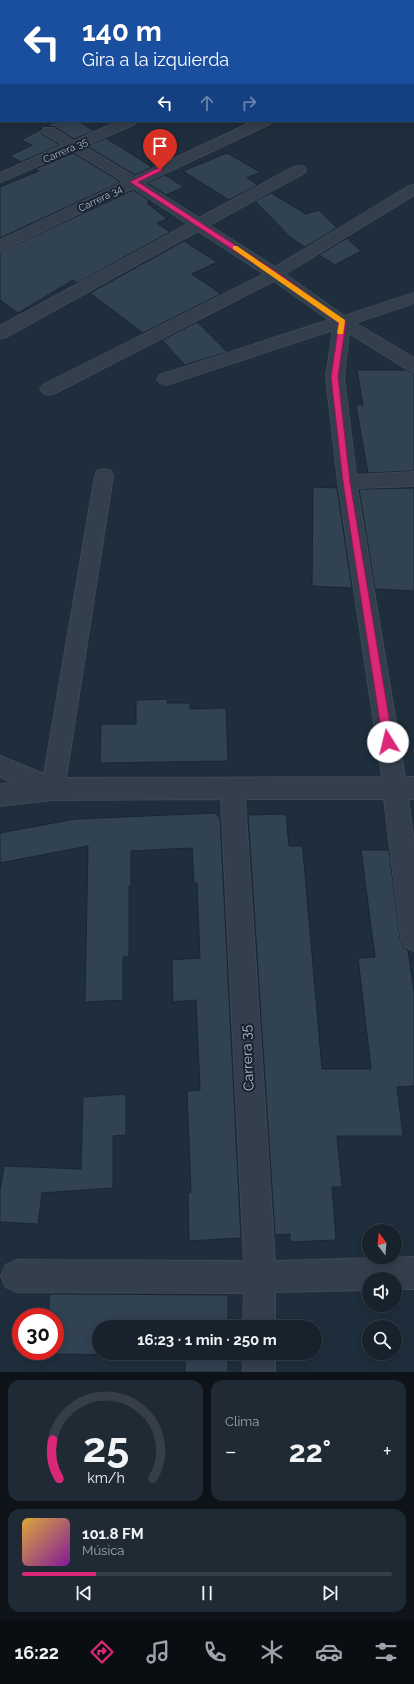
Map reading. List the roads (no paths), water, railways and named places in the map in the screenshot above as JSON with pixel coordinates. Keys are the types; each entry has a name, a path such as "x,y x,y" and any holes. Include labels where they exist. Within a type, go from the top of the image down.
{"street":[{"name":"Carrera 35","path":"0,178 128,122"},
{"name":"Carrera 34","path":"0,246 263,122"},
{"path":"49,131 200,224 275,274 342,322 414,366"},
{"path":"0,333 299,170"},
{"path":"49,389 275,274 414,189"},
{"path":"166,379 414,298"},
{"path":"342,322 335,377 347,482 405,788 414,938"},
{"path":"53,788 104,476"},
{"path":"347,482 414,479"},
{"path":"0,766 53,788"},
{"path":"0,794 53,788 405,788"},
{"name":"Carrera 35","path":"232,788 260,1277 259,1320"},
{"path":"17,1276 260,1277 414,1273"},
{"path":"259,1360 259,1372"}]}
